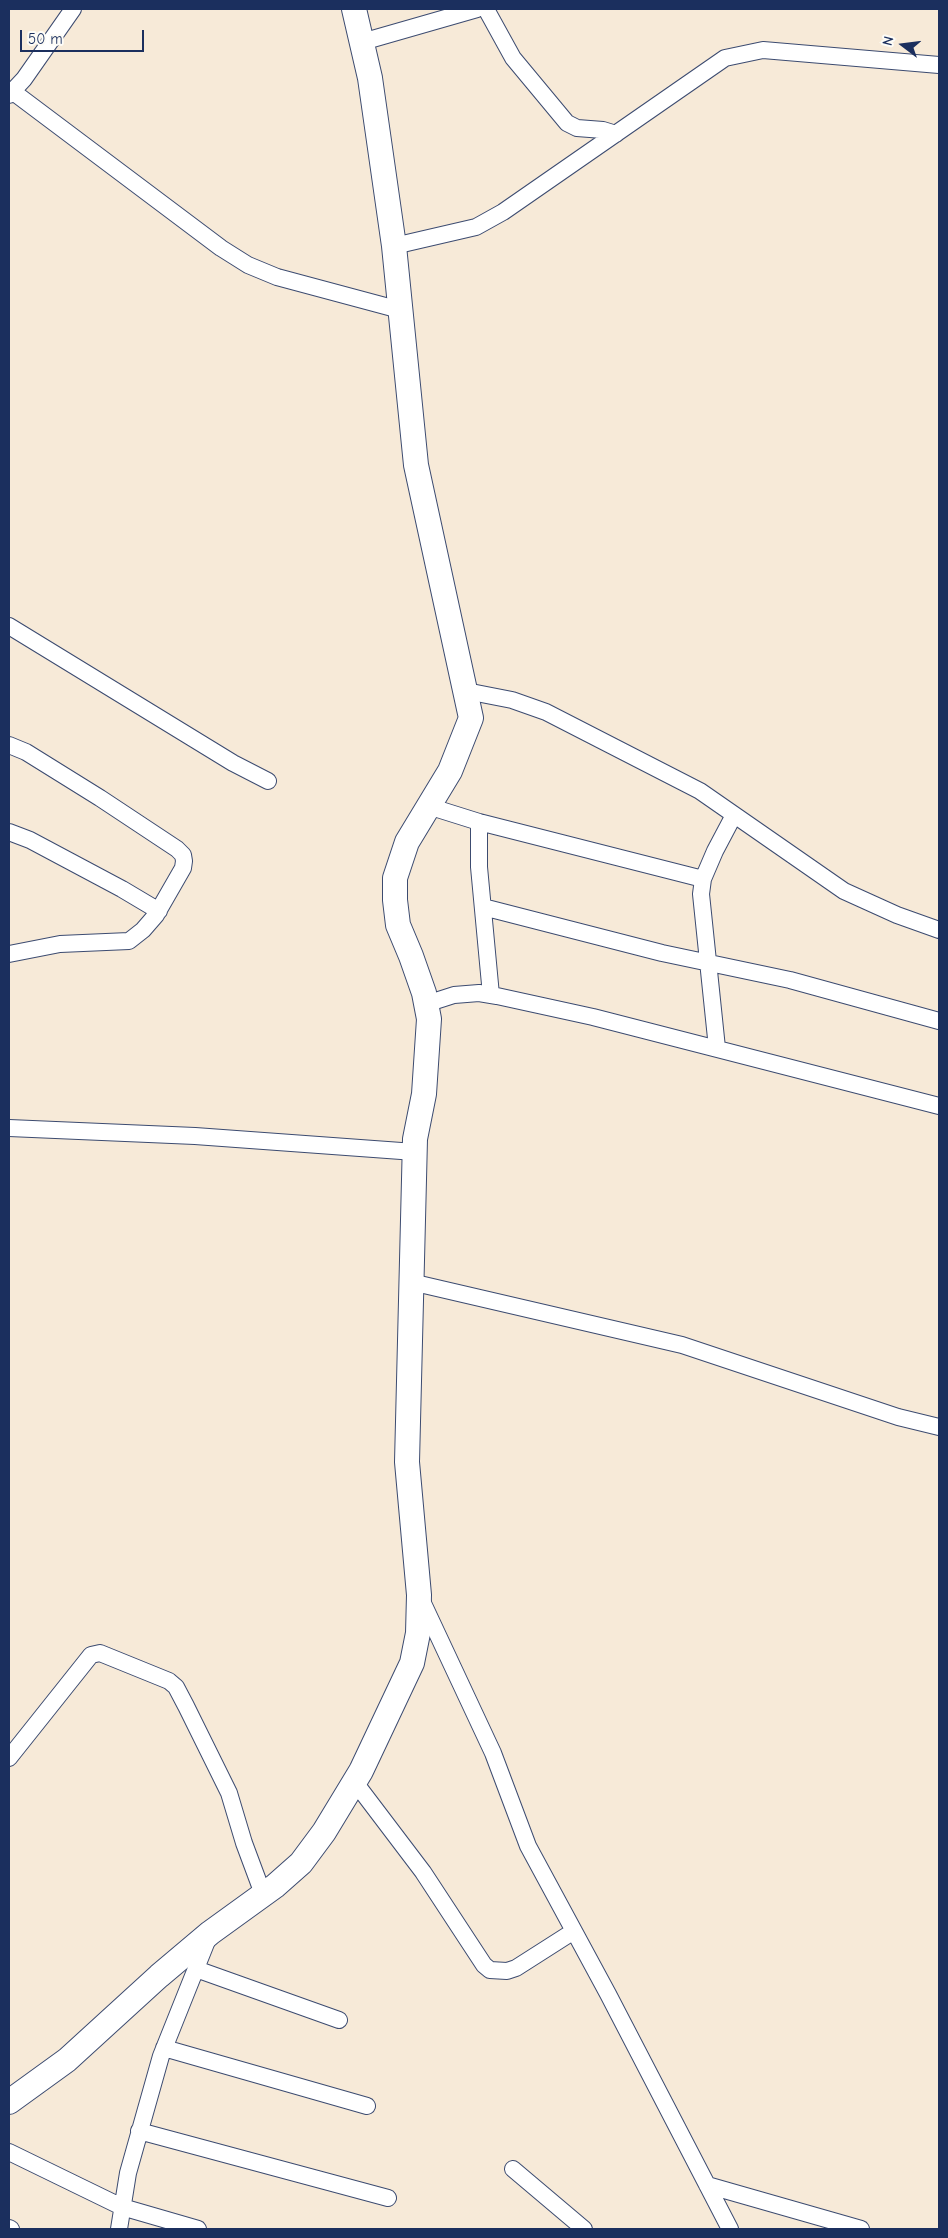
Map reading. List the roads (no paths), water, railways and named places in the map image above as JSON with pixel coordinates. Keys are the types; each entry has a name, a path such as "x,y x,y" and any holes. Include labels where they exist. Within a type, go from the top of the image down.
{"street":[{"path":"73,9 24,80 10,93 221,248 248,265 277,277 400,310"},
{"path":"9,2102 67,2060 158,1976 301,1863 324,1832 354,1781 412,1662 418,1633 420,1594 407,1462 414,1152 427,1058 429,1019 412,956 398,925 394,900 401,856 407,842 450,771 468,730 471,718 416,464 394,246 370,78 354,9"},
{"path":"362,42 476,9"},
{"path":"486,9 513,58 567,123 577,128 603,130 616,134"},
{"path":"394,246 476,227 503,212 725,58 762,50 939,65"},
{"path":"9,626 233,763 268,781"},
{"path":"466,691 512,700 546,712 700,791 844,890 897,915 939,930"},
{"path":"9,745 26,752 100,798 183,855 183,868 159,911 143,930 129,941 60,944 9,954"},
{"path":"428,806 479,822 703,879"},
{"path":"717,1048 701,894 703,879 734,815"},
{"path":"479,822 483,907 491,995"},
{"path":"9,832 30,840 159,911"},
{"path":"483,907 708,964 790,980 939,1021"},
{"path":"426,1004 454,995 479,993 491,995 593,1017 939,1106"},
{"path":"9,1128 195,1136 414,1152"},
{"path":"411,1282 682,1345 898,1417 939,1427"},
{"path":"420,1594 493,1753 528,1846 730,2229"},
{"path":"9,1758 91,1655 100,1652 169,1681 176,1686 229,1793 244,1843 264,1894"},
{"path":"354,1781 423,1872 484,1965 490,1970 507,1971 516,1968 574,1931"},
{"path":"119,2229 128,2173 164,2048 210,1934"},
{"path":"196,1969 338,2020"},
{"path":"164,2048 367,2106"},
{"path":"139,2131 388,2198"},
{"path":"9,2152 122,2206 198,2229"},
{"path":"513,2169 584,2229"},
{"path":"707,2185 861,2229"}]}
